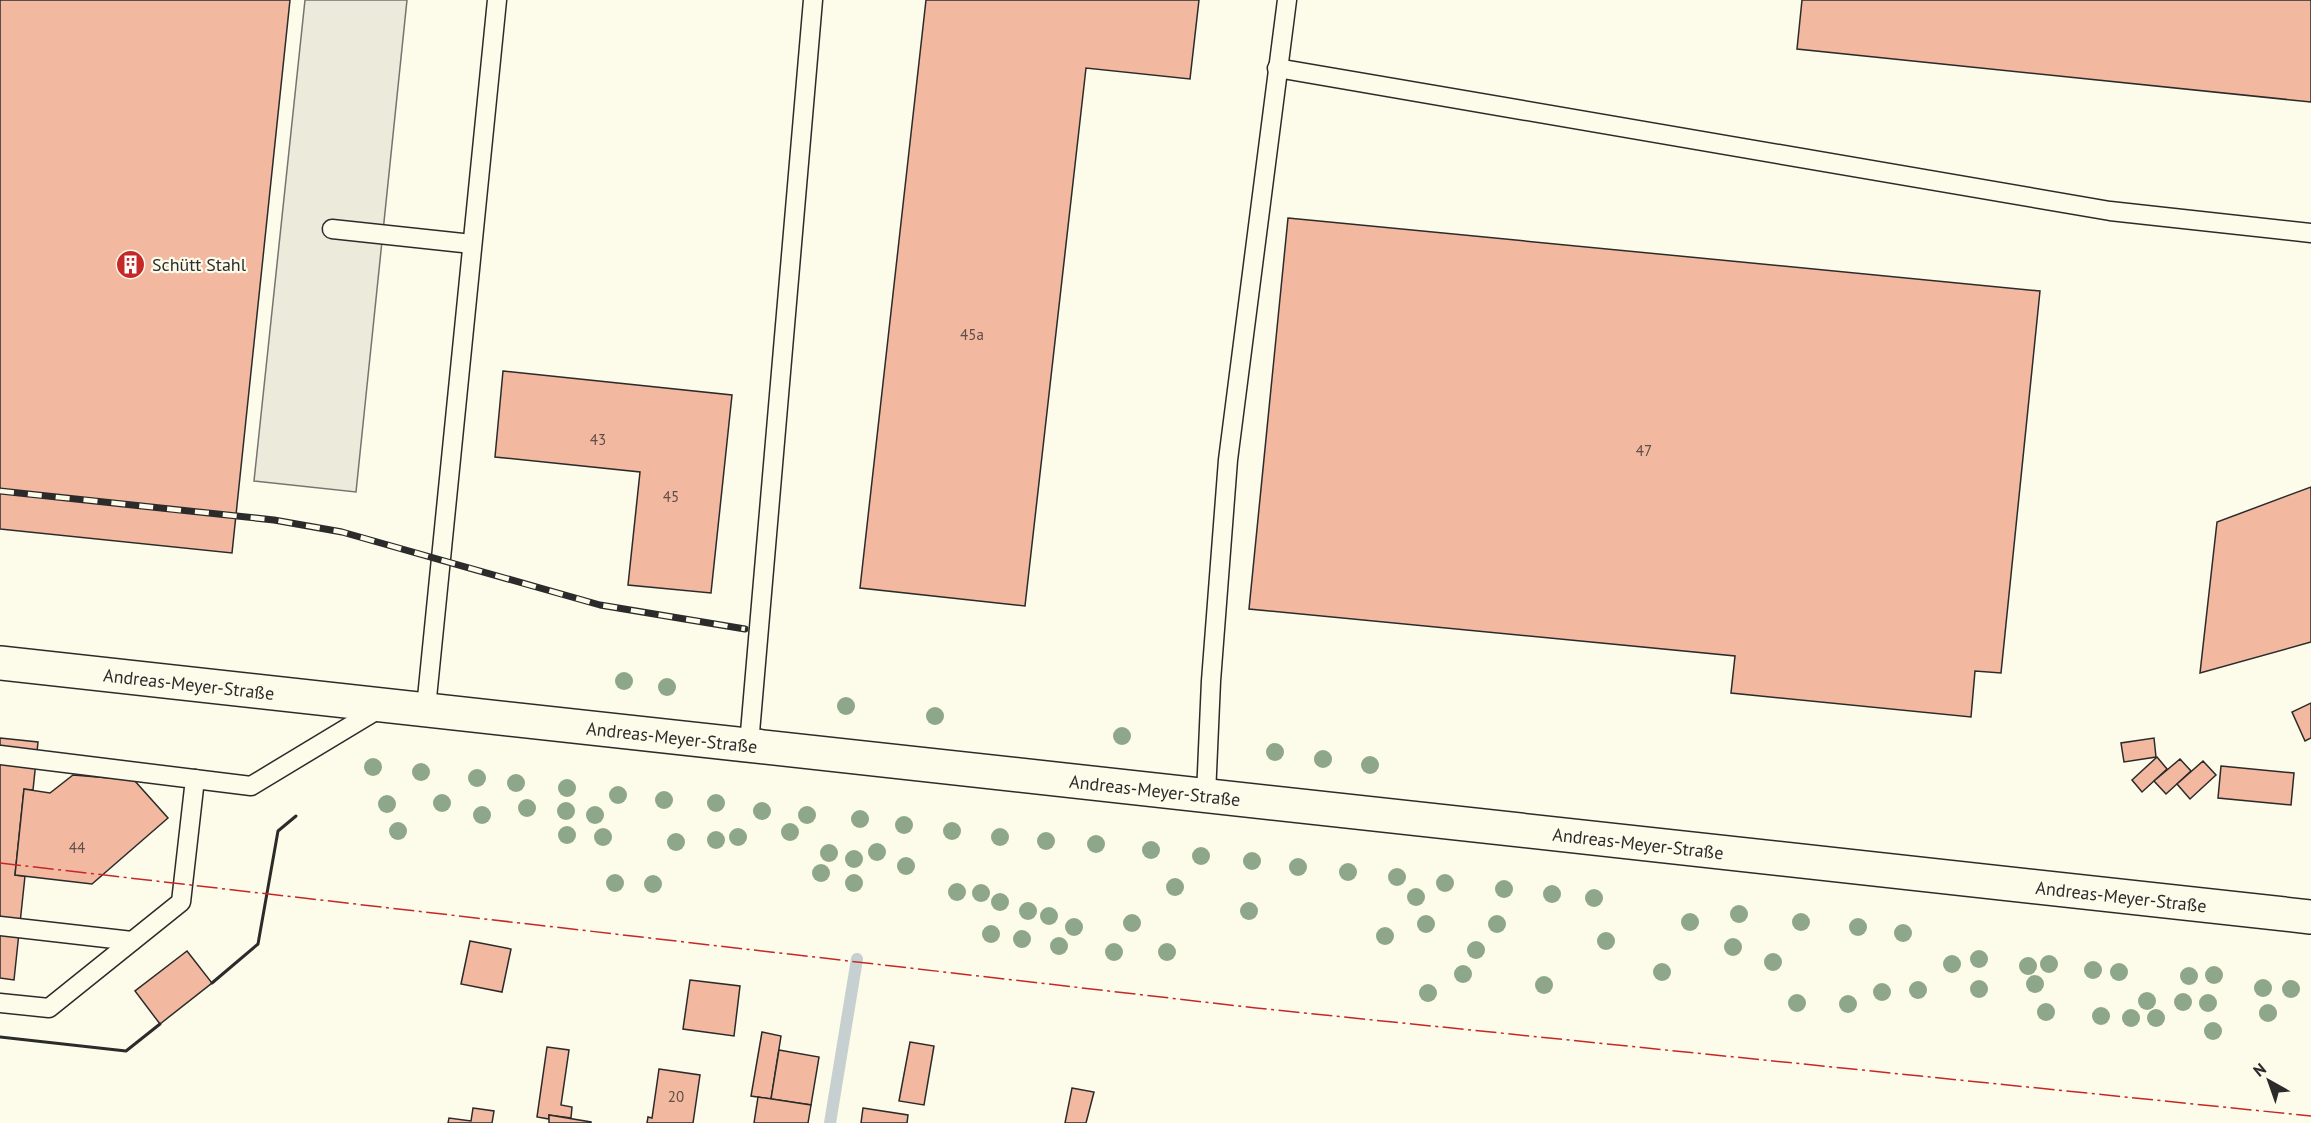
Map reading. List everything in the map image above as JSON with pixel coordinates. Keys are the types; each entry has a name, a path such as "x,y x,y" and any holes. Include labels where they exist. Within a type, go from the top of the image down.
{"main road":[{"name":"Andreas-Meyer-Straße","path":"0,663 426,708 2311,917"}],"lane":[{"path":"426,708 497,0"},
{"path":"748,744 813,0"},
{"path":"1206,795 1211,681 1228,460 1287,0"},
{"path":"1277,68 2110,211 2311,233"},
{"path":"332,229 472,244"},
{"path":"0,755 251,786 388,704"},
{"path":"0,1003 49,1008 181,902 195,779"},
{"path":"0,926 132,941"}],"shaded area":[{"path":"305,0 407,0 356,492 254,481"}],"building":[{"name":"Schütt Stahl","path":"0,0 290,0 232,553 0,529"},
{"path":"926,0 1199,0 1190,79 1086,68 1025,606 860,588"},
{"path":"1802,0 2311,0 2311,102 1797,49"},
{"path":"1288,218 2040,291 2001,673 1975,671 1971,717 1731,693 1735,656 1249,609"},
{"path":"503,371 732,395 711,593 628,585 640,472 495,457"},
{"path":"2311,487 2311,642 2200,673 2217,522"},
{"path":"2311,703 2311,738 2305,741 2292,712"},
{"path":"0,738 38,742 33,790 24,789 15,875 25,876 14,980 0,978"},
{"path":"2154,738 2156,757 2124,762 2121,743"},
{"path":"2157,757 2167,769 2142,792 2132,780"},
{"path":"2180,759 2191,771 2166,794 2154,781"},
{"path":"2203,761 2216,775 2190,799 2177,784"},
{"path":"2221,766 2294,773 2291,805 2218,798"},
{"path":"73,775 134,780 168,818 92,884 15,875 24,789 50,793"},
{"path":"470,941 511,949 502,992 461,984"},
{"path":"187,951 212,983 160,1024 135,991"},
{"path":"690,980 740,986 734,1036 683,1029"},
{"path":"762,1032 781,1036 771,1099 751,1096"},
{"path":"910,1042 934,1046 924,1105 899,1101"},
{"path":"547,1047 569,1050 561,1105 572,1107 571,1118 549,1115 549,1119 537,1117"},
{"path":"779,1050 819,1057 811,1105 771,1099"},
{"path":"659,1069 700,1075 693,1123 647,1123 648,1117 652,1118"},
{"path":"1072,1088 1094,1092 1086,1123 1065,1123"},
{"path":"758,1097 811,1105 808,1123 754,1123"},
{"path":"473,1108 494,1111 492,1123 448,1123 449,1118 471,1121"},
{"path":"863,1108 908,1115 907,1123 861,1123"},
{"path":"549,1115 591,1122 591,1123 549,1123"}],"waterway":[{"path":"830,1123 857,959"}],"railway":[{"path":"0,491 274,520 342,532 600,605 745,629"}],"wall":[{"path":"212,983 258,944 278,831 296,816"},
{"path":"0,1037 126,1051 160,1024"}],"power":[{"path":"0,863 1256,1008 2311,1116"}],"place":[{"name":"Schütt Stahl","path":"131,264"}]}
